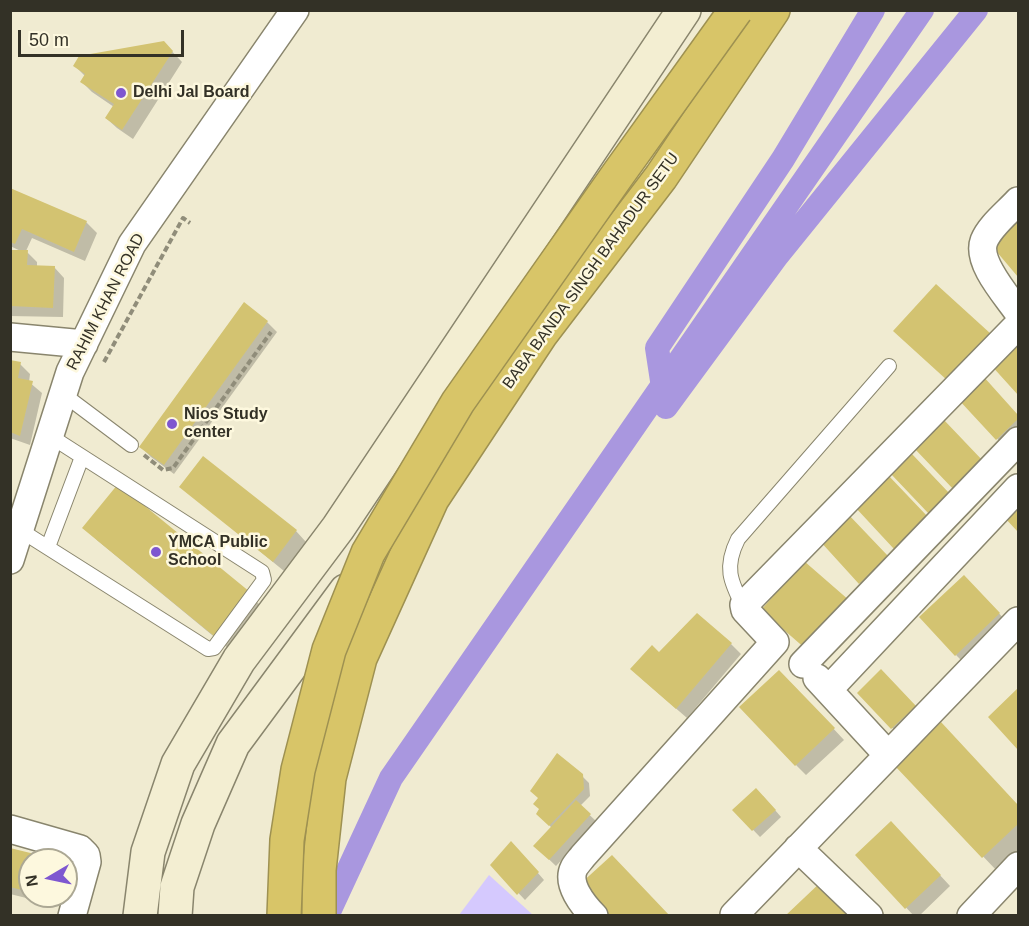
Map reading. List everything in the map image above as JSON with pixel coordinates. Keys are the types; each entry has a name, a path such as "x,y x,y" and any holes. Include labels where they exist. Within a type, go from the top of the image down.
{"highway":[{"name":"BABA BANDA SINGH BAHADUR SETU","path":"284,915 287,840 298,770 329,650 368,553 458,402 736,10"},
{"name":"BABA BANDA SINGH BAHADUR SETU","path":"319,915 319,870 329,778 360,658 432,499 541,334 661,177 773,10"}],"street":[{"name":"RAHIM KHAN ROAD","path":"10,560 20,530 19,501 50,436 70,372 132,244 295,10"},
{"path":"140,915 148,852 178,764 239,660 338,528 684,10"},
{"path":"175,915 177,887 198,824 233,744 324,623 461,430 676,138 765,10"},
{"path":"1018,201 995,225 983,242 984,259 993,277 1018,312"},
{"path":"888,755 829,689 775,642 744,608 745,604 1018,325"},
{"path":"10,338 84,344"},
{"path":"803,664 1018,441"},
{"path":"829,689 1018,488"},
{"path":"734,915 1018,621"},
{"path":"594,915 585,907 573,886 573,870 775,642"},
{"path":"10,828 80,849 86,855 87,862 72,915"},
{"path":"798,848 869,915"},
{"path":"971,915 1018,866"}],"lane":[{"path":"744,608 732,584 729,568 731,554 738,538 889,366"},
{"path":"63,394 131,445"},
{"path":"20,530 208,649 214,648 264,580 262,572 50,436"},
{"path":"48,547 82,457"}],"path":[{"path":"102,366 183,218 190,223"},
{"path":"131,445 163,470 173,468 271,332"}],"shaded area":[{"path":"489,875 533,915 459,915"}],"building":[{"name":"Delhi Jal Board","path":"164,41 173,51 122,130 105,118 114,104 80,82 85,74 73,66 79,56"},
{"path":"10,188 87,221 74,252 22,229 15,244 10,242"},
{"path":"1018,220 1018,277 991,245"},
{"path":"10,250 28,250 27,265 55,266 53,308 10,306"},
{"path":"936,284 991,334 948,381 893,331"},
{"path":"244,302 268,321 164,465 139,447"},
{"path":"1013,343 1018,349 1018,395 990,364"},
{"path":"10,360 21,362 18,378 33,381 20,436 10,432"},
{"path":"983,376 1018,415 1018,419 996,440 958,399"},
{"path":"944,420 984,462 954,490 914,448"},
{"path":"912,454 950,494 929,514 891,474"},
{"path":"203,456 297,530 273,562 179,487"},
{"path":"888,475 928,517 894,549 855,507"},
{"path":"118,484 250,592 214,636 82,528"},
{"path":"1018,503 1018,532 1004,517"},
{"path":"847,513 888,556 859,584 819,540"},
{"path":"804,561 850,601 807,650 761,610"},
{"path":"964,575 1000,613 955,656 919,617"},
{"path":"697,613 732,643 676,709 630,669 652,645 659,652"},
{"path":"881,669 916,706 891,729 857,693"},
{"path":"779,670 835,728 795,766 739,707"},
{"path":"1018,688 1018,750 988,717"},
{"path":"941,722 1018,805 1018,824 982,858 895,766"},
{"path":"557,753 583,774 584,789 549,826 536,814 539,809 533,804 538,798 530,791"},
{"path":"756,788 776,810 752,831 732,810"},
{"path":"576,800 591,814 549,860 533,846"},
{"path":"891,821 941,875 905,909 855,855"},
{"path":"511,841 539,872 517,895 490,865"},
{"path":"10,848 18,850 18,889 10,887"},
{"path":"612,855 670,916 608,916 579,885"},
{"path":"823,880 857,916 785,916"}],"waterway":[{"path":"873,10 783,159 657,348 666,407 777,256 976,10"},
{"path":"327,916 391,778 922,10"}],"place":[{"name":"Delhi Jal Board","path":"121,93"},
{"name":"Nios Study center","path":"172,424"},
{"name":"YMCA Public School","path":"156,552"}]}
